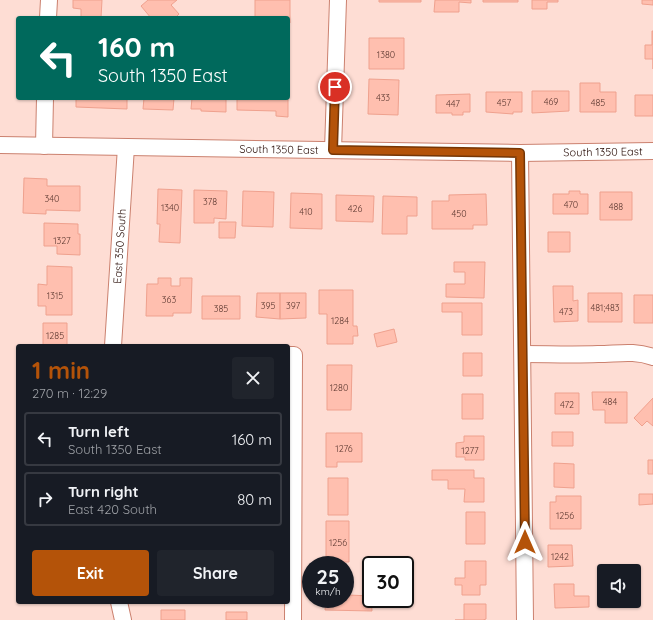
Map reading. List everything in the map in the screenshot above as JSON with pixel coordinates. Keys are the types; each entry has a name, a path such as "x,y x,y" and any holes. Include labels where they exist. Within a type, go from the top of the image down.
{"street":[{"path":"48,16 49,0"},
{"path":"333,150 338,0"},
{"path":"44,146 45,100"},
{"name":"South 1350 East","path":"0,145 520,153 653,151"},
{"name":"East 350 South","path":"113,344 126,147"},
{"path":"520,153 524,354 525,620"},
{"path":"524,354 600,354 627,352 653,357"},
{"path":"291,355 293,620"},
{"path":"119,604 123,620"}],"building":[{"path":"73,0 102,0 101,16 81,16 81,9 73,8"},
{"path":"148,0 177,0 171,5 179,14 177,16 149,16 141,6"},
{"path":"255,0 290,0 290,16 255,16"},
{"path":"379,0 421,0 421,2 379,2"},
{"path":"435,0 471,0 471,3 459,2 459,12 434,12"},
{"path":"483,0 518,0 518,2 483,2"},
{"path":"532,0 558,0 558,2 547,2 547,9 532,9"},
{"path":"642,0 653,0 653,5 642,4"},
{"path":"652,31 653,59 645,59 645,45 652,45"},
{"path":"369,38 404,38 404,69 369,69"},
{"path":"369,79 399,80 398,115 368,114"},
{"path":"580,83 600,83 600,92 616,92 616,112 580,112"},
{"path":"532,91 569,91 569,111 532,113"},
{"path":"486,92 522,92 522,112 513,112 513,114 486,112"},
{"path":"470,94 470,112 463,112 463,115 436,113 436,95"},
{"path":"635,95 653,95 653,116 635,116"},
{"path":"76,100 127,100 127,109 76,107"},
{"path":"144,100 174,100 173,110 143,109"},
{"path":"192,100 226,100 226,112 191,109"},
{"path":"237,100 288,100 288,117 276,116 276,111 237,110"},
{"path":"24,178 47,179 47,186 80,186 80,211 46,210 46,214 23,213"},
{"path":"158,189 182,190 180,243 159,242 160,224 157,224"},
{"path":"194,190 227,191 226,219 214,218 214,223 194,223"},
{"path":"243,191 274,192 273,227 242,226"},
{"path":"569,191 580,191 580,194 588,194 588,214 553,214 553,194 569,194"},
{"path":"600,192 632,192 632,220 600,220"},
{"path":"291,193 322,194 322,229 290,228"},
{"path":"486,194 487,225 473,225 473,229 432,229 432,201 449,201 449,195"},
{"path":"336,195 374,196 373,222 336,221"},
{"path":"383,196 417,197 417,216 407,216 407,234 382,234"},
{"path":"219,222 236,222 235,238 219,238"},
{"path":"44,223 78,224 78,234 80,234 80,255 57,254 57,246 44,246"},
{"path":"548,232 570,232 570,252 548,252"},
{"path":"454,262 485,262 484,298 446,297 446,284 465,284 465,272 454,272"},
{"path":"47,266 72,267 72,315 46,315 46,306 38,306 38,284 47,285"},
{"path":"158,278 171,278 171,286 180,286 180,278 192,278 191,313 173,313 173,316 146,316 147,284 158,284"},
{"path":"553,286 573,286 573,301 578,300 578,321 554,322"},
{"path":"319,290 353,290 353,326 357,326 358,336 353,336 353,344 327,344 327,314 319,314"},
{"path":"257,293 280,293 280,319 256,317"},
{"path":"280,293 306,293 306,318 280,319"},
{"path":"588,293 622,293 622,322 588,322"},
{"path":"634,295 653,295 653,323 634,323"},
{"path":"202,296 240,296 240,319 202,319"},
{"path":"442,303 482,303 482,335 462,335 462,312 442,312"},
{"path":"43,323 67,323 67,344 43,344"},
{"path":"394,329 397,342 377,347 374,334"},
{"path":"463,353 482,353 482,376 463,376"},
{"path":"327,365 352,365 351,410 327,410"},
{"path":"592,392 627,392 627,423 605,423 605,410 593,410"},
{"path":"555,393 579,393 579,414 555,414"},
{"path":"462,394 483,394 483,419 462,419"},
{"path":"653,398 653,426 647,421 642,426 634,418"},
{"path":"552,432 573,432 573,446 552,446"},
{"path":"326,433 362,433 362,462 337,462 337,467 326,467"},
{"path":"464,436 484,436 484,460 465,460 465,457 456,457 456,443 464,442"},
{"path":"648,460 653,460 653,474 648,474"},
{"path":"554,463 574,464 574,488 554,487"},
{"path":"432,470 474,470 474,478 484,478 484,502 464,502 465,489 448,489 448,480 432,480"},
{"path":"328,478 348,478 348,515 328,515"},
{"path":"639,494 653,494 653,504 639,505"},
{"path":"556,496 581,496 581,529 550,529 550,502 556,502"},
{"path":"466,512 485,512 485,544 466,544"},
{"path":"326,521 349,521 349,556 326,556"},
{"path":"548,545 572,545 573,566 548,567"},
{"path":"465,561 486,561 486,585 480,585 480,595 462,595 462,585 455,585 455,578 465,578"},
{"path":"554,584 574,584 574,596 589,596 589,607 555,608"},
{"path":"354,595 362,596 362,608 372,608 372,611 325,610 325,608 354,608"},
{"path":"464,604 486,604 486,619 464,620"},
{"path":"161,610 185,610 185,620 161,620"},
{"path":"226,612 247,612 247,620 226,620"}],"route":[{"path":"335,87 333,150 520,153 524,354 525,542"}]}
